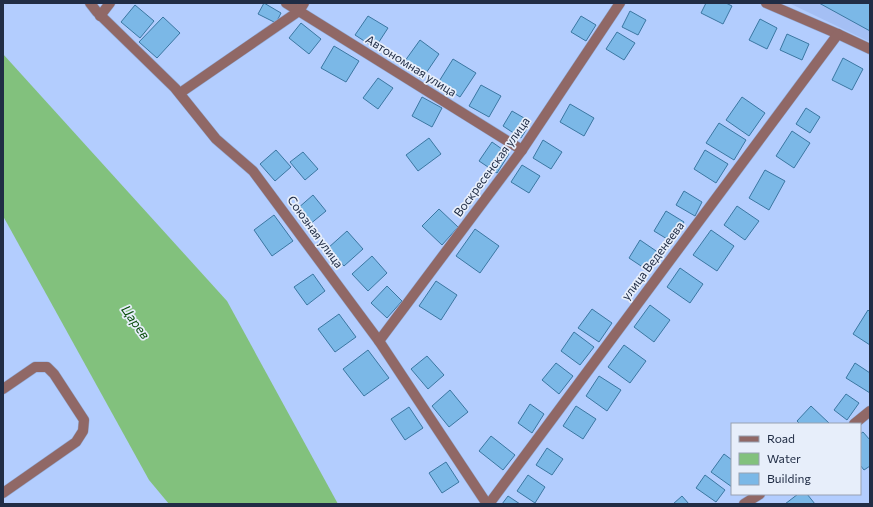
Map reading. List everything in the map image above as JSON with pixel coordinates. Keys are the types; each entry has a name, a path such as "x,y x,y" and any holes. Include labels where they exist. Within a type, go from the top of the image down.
{"street":[{"name":"Союзная улица","path":"90,3 100,16 180,93 216,139 253,171 379,342 488,504"},
{"path":"100,16 110,3"},
{"name":"Автономная улица","path":"286,3 302,7 522,150"},
{"name":"Воскресенская улица","path":"379,342 522,150 620,3"},
{"path":"766,3 870,49"},
{"path":"180,93 302,7"},
{"name":"улица Веденеева","path":"488,504 838,34"},
{"path":"3,389 35,367 47,367 54,374 84,420 83,431 76,442 3,494"},
{"path":"855,423 870,411"},
{"path":"744,504 758,495"}],"shaded area":[{"path":"789,3 870,3 870,42"}],"water":[{"name":"Царев","path":"3,54 227,301 338,504 169,504 149,480 3,216"}],"building":[{"path":"264,3 281,13 276,23 258,14"},
{"path":"706,3 726,3 732,6 723,24 701,13"},
{"path":"819,3 870,3 870,31"},
{"path":"135,5 154,21 140,38 121,22"},
{"path":"630,11 646,20 638,35 622,27"},
{"path":"368,16 388,28 375,48 355,35"},
{"path":"581,16 596,25 586,41 571,32"},
{"path":"163,17 180,33 157,58 139,42"},
{"path":"760,19 777,28 767,49 749,40"},
{"path":"301,23 321,39 309,54 289,38"},
{"path":"617,32 635,43 624,60 606,49"},
{"path":"787,34 809,44 802,60 780,50"},
{"path":"420,40 439,54 422,79 402,65"},
{"path":"334,46 359,61 346,82 321,68"},
{"path":"843,58 863,69 852,90 832,80"},
{"path":"453,59 476,73 460,97 438,83"},
{"path":"378,78 393,88 378,109 363,98"},
{"path":"481,85 501,96 489,117 469,106"},
{"path":"422,97 442,108 432,127 412,116"},
{"path":"742,97 765,113 749,136 726,120"},
{"path":"570,104 594,118 584,136 560,122"},
{"path":"806,108 820,117 810,133 796,124"},
{"path":"512,111 531,122 521,138 503,126"},
{"path":"719,123 746,140 734,160 706,143"},
{"path":"792,131 810,143 794,168 776,156"},
{"path":"429,138 441,154 418,171 406,155"},
{"path":"543,140 562,152 551,169 533,158"},
{"path":"492,142 509,154 497,173 479,161"},
{"path":"276,150 291,167 275,181 260,164"},
{"path":"705,150 728,164 716,183 694,169"},
{"path":"303,152 318,169 305,180 290,162"},
{"path":"522,165 540,176 529,193 511,182"},
{"path":"765,170 785,181 769,210 749,198"},
{"path":"684,191 702,202 695,216 676,205"},
{"path":"313,195 326,211 309,225 297,209"},
{"path":"737,206 759,221 745,240 724,225"},
{"path":"439,209 458,227 442,245 422,226"},
{"path":"666,211 684,222 672,242 654,231"},
{"path":"274,215 293,241 272,256 254,230"},
{"path":"475,229 499,246 480,273 456,256"},
{"path":"711,230 734,246 717,271 693,255"},
{"path":"347,231 363,249 344,266 328,248"},
{"path":"640,240 662,255 650,272 629,258"},
{"path":"372,256 387,273 368,291 352,274"},
{"path":"680,268 703,284 690,303 667,287"},
{"path":"313,274 325,291 307,305 294,287"},
{"path":"436,281 457,295 441,320 419,306"},
{"path":"387,286 402,301 387,318 371,303"},
{"path":"650,305 670,320 654,342 634,327"},
{"path":"592,309 612,323 599,342 578,328"},
{"path":"868,310 870,312 870,345 853,334"},
{"path":"339,314 356,337 335,352 318,329"},
{"path":"574,332 594,347 580,365 561,351"},
{"path":"624,345 646,361 630,383 608,367"},
{"path":"368,350 389,378 364,396 343,369"},
{"path":"427,356 444,375 428,389 411,369"},
{"path":"556,363 573,376 559,394 542,380"},
{"path":"855,363 870,373 870,393 846,378"},
{"path":"599,376 621,390 607,411 586,396"},
{"path":"450,390 468,412 449,427 432,406"},
{"path":"846,394 859,403 847,420 834,410"},
{"path":"530,404 544,414 532,433 518,423"},
{"path":"576,406 596,419 583,439 563,426"},
{"path":"811,406 829,423 799,423 797,421"},
{"path":"409,407 423,428 405,440 391,419"},
{"path":"863,432 870,440 870,466 864,470 861,466 861,433"},
{"path":"491,436 515,455 503,470 479,451"},
{"path":"547,448 563,459 552,475 536,465"},
{"path":"724,454 731,459 731,486 711,472"},
{"path":"446,462 459,482 442,493 429,473"},
{"path":"528,475 545,487 535,503 517,491"},
{"path":"705,475 725,490 716,502 696,488"},
{"path":"797,495 808,495 815,504 785,504"},
{"path":"508,496 520,504 502,504"},
{"path":"682,496 689,504 673,504"}]}
